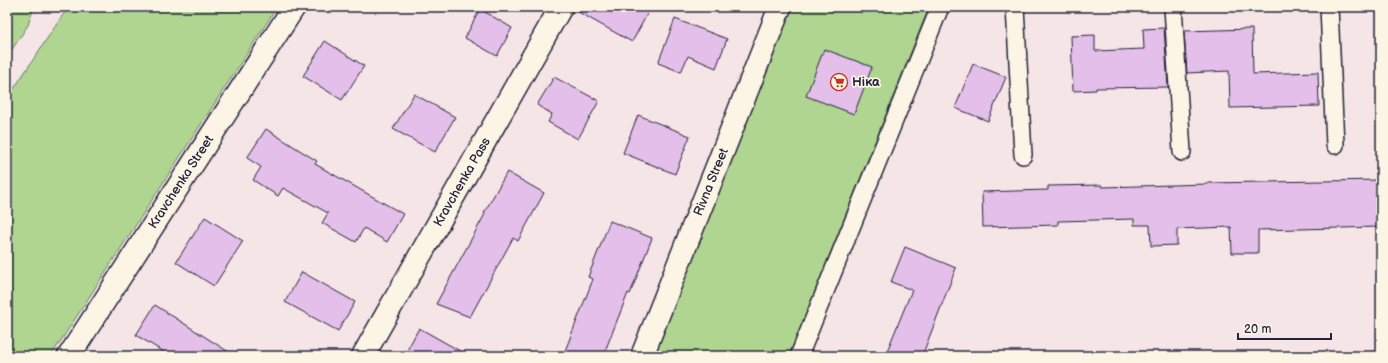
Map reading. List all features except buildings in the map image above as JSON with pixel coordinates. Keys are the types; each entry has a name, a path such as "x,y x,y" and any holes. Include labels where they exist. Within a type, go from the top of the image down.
{"street":[{"name":"Kravchenka Street","path":"69,356 294,7"},
{"name":"Kravchenka Pass","path":"363,356 561,7"},
{"name":"Rivna Street","path":"642,356 780,7"}],"lane":[{"path":"799,356 940,7"},
{"path":"1015,7 1022,156"},
{"path":"1173,7 1182,152"},
{"path":"1329,7 1335,145"}],"green space":[{"path":"7,7 34,7 28,25 7,57"},
{"path":"68,7 277,7 51,356 7,356 7,99"},
{"path":"786,7 929,7 789,356 649,356"}],"place":[{"name":"Ніка","path":"839,82"}]}
